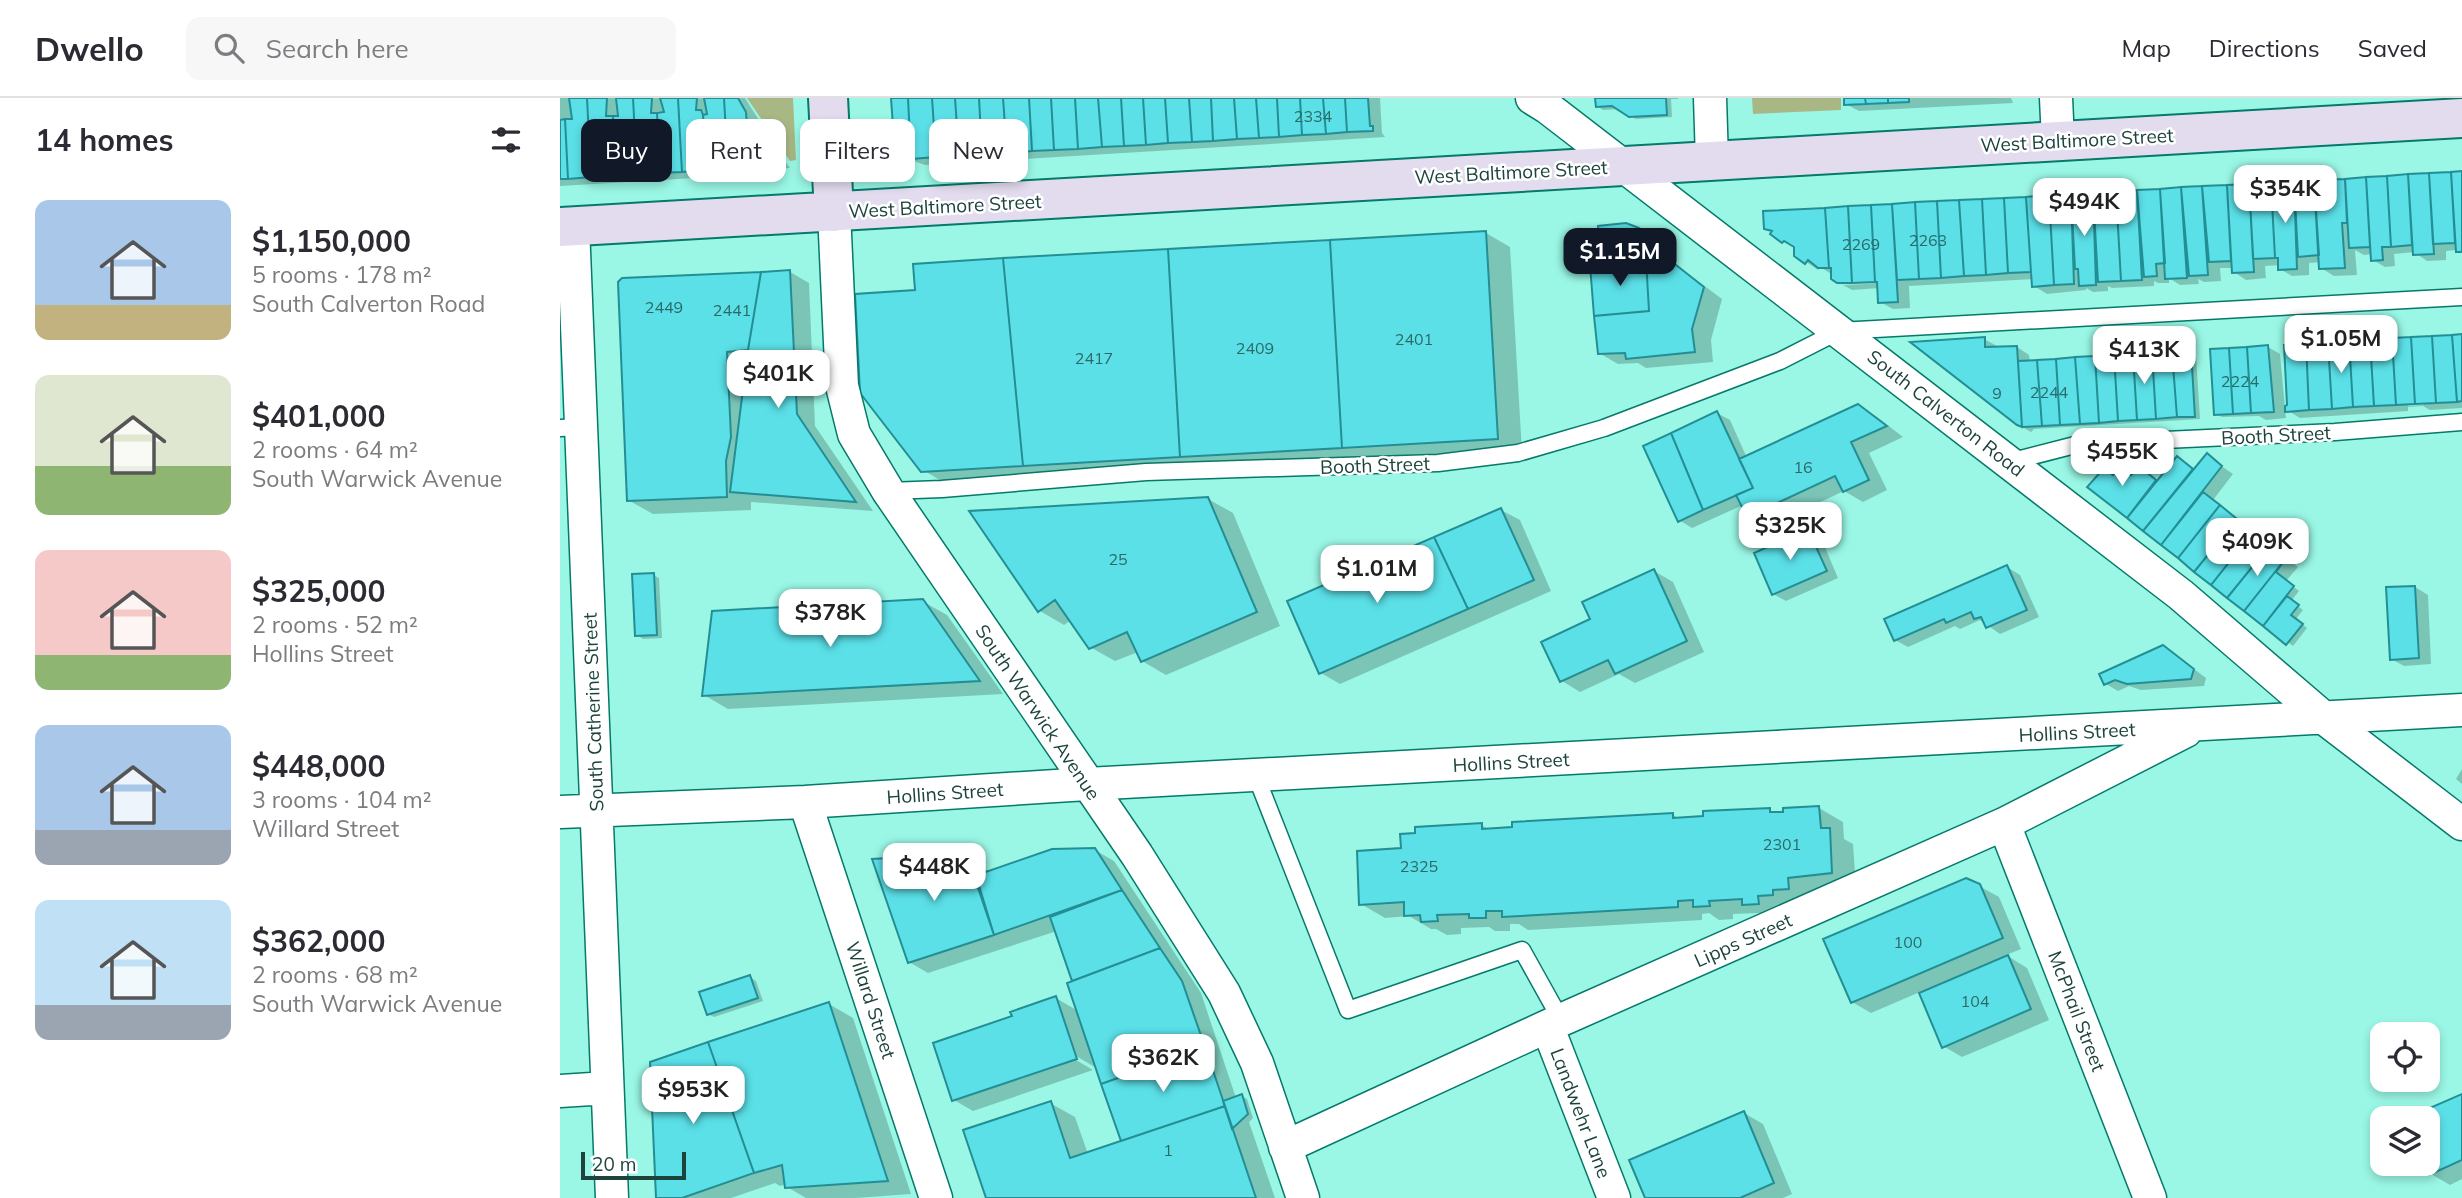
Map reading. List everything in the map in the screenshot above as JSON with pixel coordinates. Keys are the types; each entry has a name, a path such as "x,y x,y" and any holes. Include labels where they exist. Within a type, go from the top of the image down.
{"main road":[{"path":"828,98 834,212"},
{"name":"West Baltimore Street","path":"567,227 2462,118"}],"street":[{"path":"1710,98 1712,160"},
{"path":"2056,98 2058,141"},
{"name":"South Calverton Road","path":"1542,101 2181,595 2324,719 2462,824"},
{"name":"South Warwick Avenue","path":"834,212 842,386 854,434 888,491 1160,890 1224,993 1257,1063 1303,1198"},
{"name":"South Catherine Street","path":"567,227 572,514 596,811 612,1198"},
{"name":"Hollins Street","path":"560,813 805,802 1087,784 2462,710"},
{"name":"Lipps Street","path":"1285,1147 2004,824 2197,726"},
{"name":"Willard Street","path":"805,802 936,1198"},
{"name":"McPhail Street","path":"2004,824 2150,1198"},
{"name":"Landwehr Lane","path":"1554,1024 1615,1198"},
{"path":"560,1091 607,1088"}],"lane":[{"path":"1839,331 2462,297"},
{"name":"Booth Street","path":"888,491 1146,472 1438,463 1518,453 1604,428 1780,361 1839,331"},
{"name":"Booth Street","path":"2008,462 2079,444 2335,432 2462,422"},
{"path":"1256,776 1348,1010 1522,950 1554,1024"}],"green space":[{"path":"747,98 793,98 796,160 790,161 786,155 786,119 761,119"},
{"path":"1752,98 1841,98 1841,110 1753,114"}],"building":[{"path":"569,98 587,98 588,119 581,119 581,178 568,179 565,119 572,119"},
{"path":"587,98 607,98 606,116 613,116 613,119 588,119"},
{"path":"616,98 633,98 634,119 613,119 613,116 618,116"},
{"path":"633,98 652,98 651,113 657,113 657,119 634,119"},
{"path":"660,98 678,98 682,172 672,172 672,119 657,119 657,113 664,112"},
{"path":"678,98 697,98 696,110 701,110 703,119 686,119 686,172 682,172"},
{"path":"704,98 724,98 725,119 703,119 703,115 707,114"},
{"path":"724,98 738,98 746,112 746,119 725,119"},
{"path":"891,98 908,98 909,119 892,119"},
{"path":"908,98 932,98 933,119 929,119 929,158 915,159 915,119 909,119"},
{"path":"932,98 955,98 956,119 933,119"},
{"path":"955,98 979,98 980,119 956,119"},
{"path":"979,98 1003,98 1005,119 980,119"},
{"path":"1003,98 1029,98 1032,151 1028,151 1028,119 1005,119"},
{"path":"1029,98 1051,98 1054,150 1032,151"},
{"path":"1051,98 1075,98 1078,149 1054,150"},
{"path":"1075,98 1098,98 1102,147 1078,149"},
{"path":"1098,98 1121,98 1124,146 1102,147"},
{"path":"1121,98 1143,98 1146,145 1124,146"},
{"path":"1143,98 1165,98 1168,143 1146,145"},
{"path":"1165,98 1189,98 1192,142 1168,143"},
{"path":"1189,98 1211,98 1213,141 1192,142"},
{"path":"1211,98 1234,98 1237,139 1213,141"},
{"path":"1234,98 1256,98 1259,138 1237,139"},
{"path":"1256,98 1277,98 1279,137 1259,138"},
{"path":"1277,98 1300,98 1302,135 1279,137"},
{"path":"1300,98 1323,98 1326,134 1302,135"},
{"path":"1323,98 1345,98 1347,132 1326,134"},
{"path":"1345,98 1368,98 1370,126 1373,126 1373,131 1347,132"},
{"path":"1595,98 1666,98 1667,115 1629,117 1612,106 1596,107"},
{"path":"1844,98 1865,98 1866,104 1844,105"},
{"path":"1865,98 1888,98 1888,103 1866,104"},
{"path":"1888,98 1909,98 1909,102 1888,103"},
{"path":"565,119 568,179 560,179 560,120"},
{"path":"2462,171 2462,252 2456,252 2451,172"},
{"path":"2451,172 2455,243 2433,244 2429,173"},
{"path":"2429,173 2434,254 2413,255 2408,174"},
{"path":"2408,174 2412,245 2391,247 2387,176"},
{"path":"2387,176 2391,247 2382,247 2383,260 2371,261 2366,177"},
{"path":"2366,177 2370,247 2349,248 2345,179"},
{"path":"2345,179 2347,223 2342,223 2345,268 2319,269 2314,180"},
{"path":"2314,180 2319,255 2298,257 2294,181"},
{"path":"2294,181 2297,269 2278,270 2271,183"},
{"path":"2271,183 2275,258 2253,259 2249,184"},
{"path":"2249,184 2254,272 2232,273 2227,185"},
{"path":"2227,185 2231,261 2209,262 2202,186"},
{"path":"2202,186 2208,275 2189,276 2181,187"},
{"path":"2181,187 2187,278 2165,279 2160,189"},
{"path":"2160,189 2165,263 2156,264 2157,276 2144,277 2137,190"},
{"path":"2137,190 2142,280 2121,281 2116,191"},
{"path":"2116,191 2121,281 2098,282 2093,192"},
{"path":"2093,192 2096,285 2079,286 2078,269 2075,269 2071,194"},
{"path":"2071,194 2074,284 2054,285 2049,195"},
{"path":"2049,195 2054,285 2032,287 2026,197"},
{"path":"2026,197 2031,272 2008,273 2004,198"},
{"path":"2004,198 2008,273 1986,275 1982,199"},
{"path":"1982,199 1986,275 1964,276 1959,200"},
{"path":"1959,200 1964,276 1941,278 1937,201"},
{"path":"1937,201 1941,278 1919,279 1915,202"},
{"path":"1915,202 1919,279 1897,280 1892,204"},
{"path":"1892,204 1898,302 1878,303 1871,205"},
{"path":"1871,205 1875,282 1852,283 1848,206"},
{"path":"1848,206 1852,283 1837,283 1831,279 1829,268 1825,208"},
{"path":"1825,208 1829,268 1818,268 1808,260 1805,264 1794,256 1794,247 1784,241 1782,243 1770,234 1772,231 1764,229 1763,211"},
{"path":"1626,223 1639,228 1660,245 1648,258 1601,264 1598,226"},
{"path":"1486,231 1498,439 1342,448 1330,240"},
{"path":"1330,240 1342,448 1180,457 1168,249"},
{"path":"1168,249 1180,457 1023,466 1003,258"},
{"path":"1657,250 1704,287 1692,329 1695,352 1626,359 1625,353 1598,354 1594,316 1649,311 1646,259"},
{"path":"1003,258 1023,466 921,472 860,393 855,294 915,290 913,264"},
{"path":"1646,259 1649,311 1594,316 1590,265"},
{"path":"790,270 797,414 856,502 730,492 761,272"},
{"path":"761,272 748,350 727,352 731,437 726,461 727,497 627,501 618,282 622,278"},
{"path":"2462,334 2462,401 2457,402 2452,335"},
{"path":"2452,335 2457,402 2436,403 2432,336"},
{"path":"2432,336 2436,403 2415,404 2411,337"},
{"path":"1985,337 1985,347 2017,346 2022,427 1910,342"},
{"path":"2411,337 2415,404 2396,405 2392,338"},
{"path":"2392,338 2396,405 2374,406 2370,339"},
{"path":"2370,339 2374,406 2353,407 2349,340"},
{"path":"2349,340 2353,407 2332,409 2328,342"},
{"path":"2328,342 2332,409 2309,410 2306,343"},
{"path":"2306,343 2309,410 2285,412 2287,405 2284,345"},
{"path":"2268,345 2274,412 2251,413 2247,347"},
{"path":"2247,347 2251,413 2233,414 2229,348"},
{"path":"2229,348 2233,414 2214,415 2210,349"},
{"path":"2191,350 2195,417 2177,417 2172,352"},
{"path":"2172,352 2177,417 2156,419 2152,353"},
{"path":"2152,353 2156,419 2137,420 2133,354"},
{"path":"2133,354 2137,420 2118,421 2114,355"},
{"path":"2114,355 2118,421 2099,423 2095,356"},
{"path":"2095,356 2099,423 2080,424 2075,357"},
{"path":"2075,357 2080,424 2060,425 2056,359"},
{"path":"2056,359 2060,425 2042,426 2037,360"},
{"path":"2037,360 2042,426 2022,427 2018,361"},
{"path":"1858,404 1887,426 1851,442 1869,480 1843,492 1835,476 1747,517 1736,495 1753,488 1739,459"},
{"path":"1717,411 1753,488 1703,510 1671,433"},
{"path":"1671,433 1703,510 1678,522 1643,446"},
{"path":"2207,453 2222,466 2161,545 2143,531"},
{"path":"2177,456 2193,469 2143,531 2127,518"},
{"path":"2120,466 2131,475 2139,466 2156,480 2127,518 2087,487 2104,468 2113,475"},
{"path":"2203,492 2220,505 2178,558 2161,545"},
{"path":"1208,497 1257,612 1141,662 1127,632 1089,649 1055,600 1038,612 969,511"},
{"path":"2220,505 2237,519 2194,572 2178,558"},
{"path":"1501,508 1534,580 1468,609 1434,537"},
{"path":"2237,519 2253,532 2211,585 2194,572"},
{"path":"1808,529 1827,571 1772,595 1754,553"},
{"path":"2253,532 2270,545 2227,598 2211,585"},
{"path":"1434,537 1468,609 1319,674 1287,601"},
{"path":"2270,545 2286,558 2244,611 2227,598"},
{"path":"2286,558 2276,572 2294,586 2263,626 2244,611"},
{"path":"2007,565 2027,610 1986,628 1981,617 1974,619 1971,612 1946,623 1944,619 1894,641 1884,619"},
{"path":"1654,569 1687,641 1615,674 1608,660 1560,682 1541,642 1590,619 1582,602"},
{"path":"654,573 657,635 635,636 632,574"},
{"path":"2415,586 2419,658 2390,660 2386,587"},
{"path":"2287,596 2299,605 2291,615 2303,624 2286,645 2263,626"},
{"path":"923,599 980,681 702,696 712,611"},
{"path":"2163,645 2194,669 2191,679 2127,684 2115,680 2104,685 2099,674"},
{"path":"1819,806 1821,828 1830,828 1832,873 1788,878 1789,889 1773,890 1773,895 1758,896 1759,904 1742,905 1742,899 1709,901 1710,906 1693,907 1693,900 1678,901 1678,907 1502,917 1502,911 1486,911 1486,918 1469,918 1469,914 1437,915 1438,921 1421,922 1420,915 1404,916 1404,902 1359,905 1357,851 1401,848 1400,834 1415,833 1415,827 1482,823 1482,829 1512,827 1512,822 1673,813 1673,818 1703,816 1703,811 1770,808 1770,812 1783,812 1783,808"},
{"path":"1095,848 1122,890 994,935 974,876 1052,849"},
{"path":"963,854 971,859 994,935 908,963 872,859"},
{"path":"1966,878 1980,884 2003,938 1851,1003 1823,939"},
{"path":"1122,890 1160,948 1072,981 1050,917"},
{"path":"1160,948 1182,981 1205,1047 1101,1084 1067,983"},
{"path":"2008,955 2031,1009 1942,1048 1919,993"},
{"path":"750,975 758,998 707,1015 699,992"},
{"path":"1056,996 1077,1059 952,1101 933,1043 1012,1016 1010,1012"},
{"path":"829,1002 888,1181 785,1188 782,1165 754,1173 708,1042"},
{"path":"708,1042 754,1173 682,1198 656,1198 650,1062"},
{"path":"1205,1047 1225,1106 1121,1141 1101,1084"},
{"path":"1242,1094 1248,1114 1232,1129 1223,1101"},
{"path":"2462,1094 2462,1160 2440,1170 2440,1106 2434,1106"},
{"path":"1051,1101 1070,1158 1225,1106 1256,1198 986,1198 963,1130"},
{"path":"1744,1111 1774,1183 1740,1198 1645,1198 1629,1160"}]}
